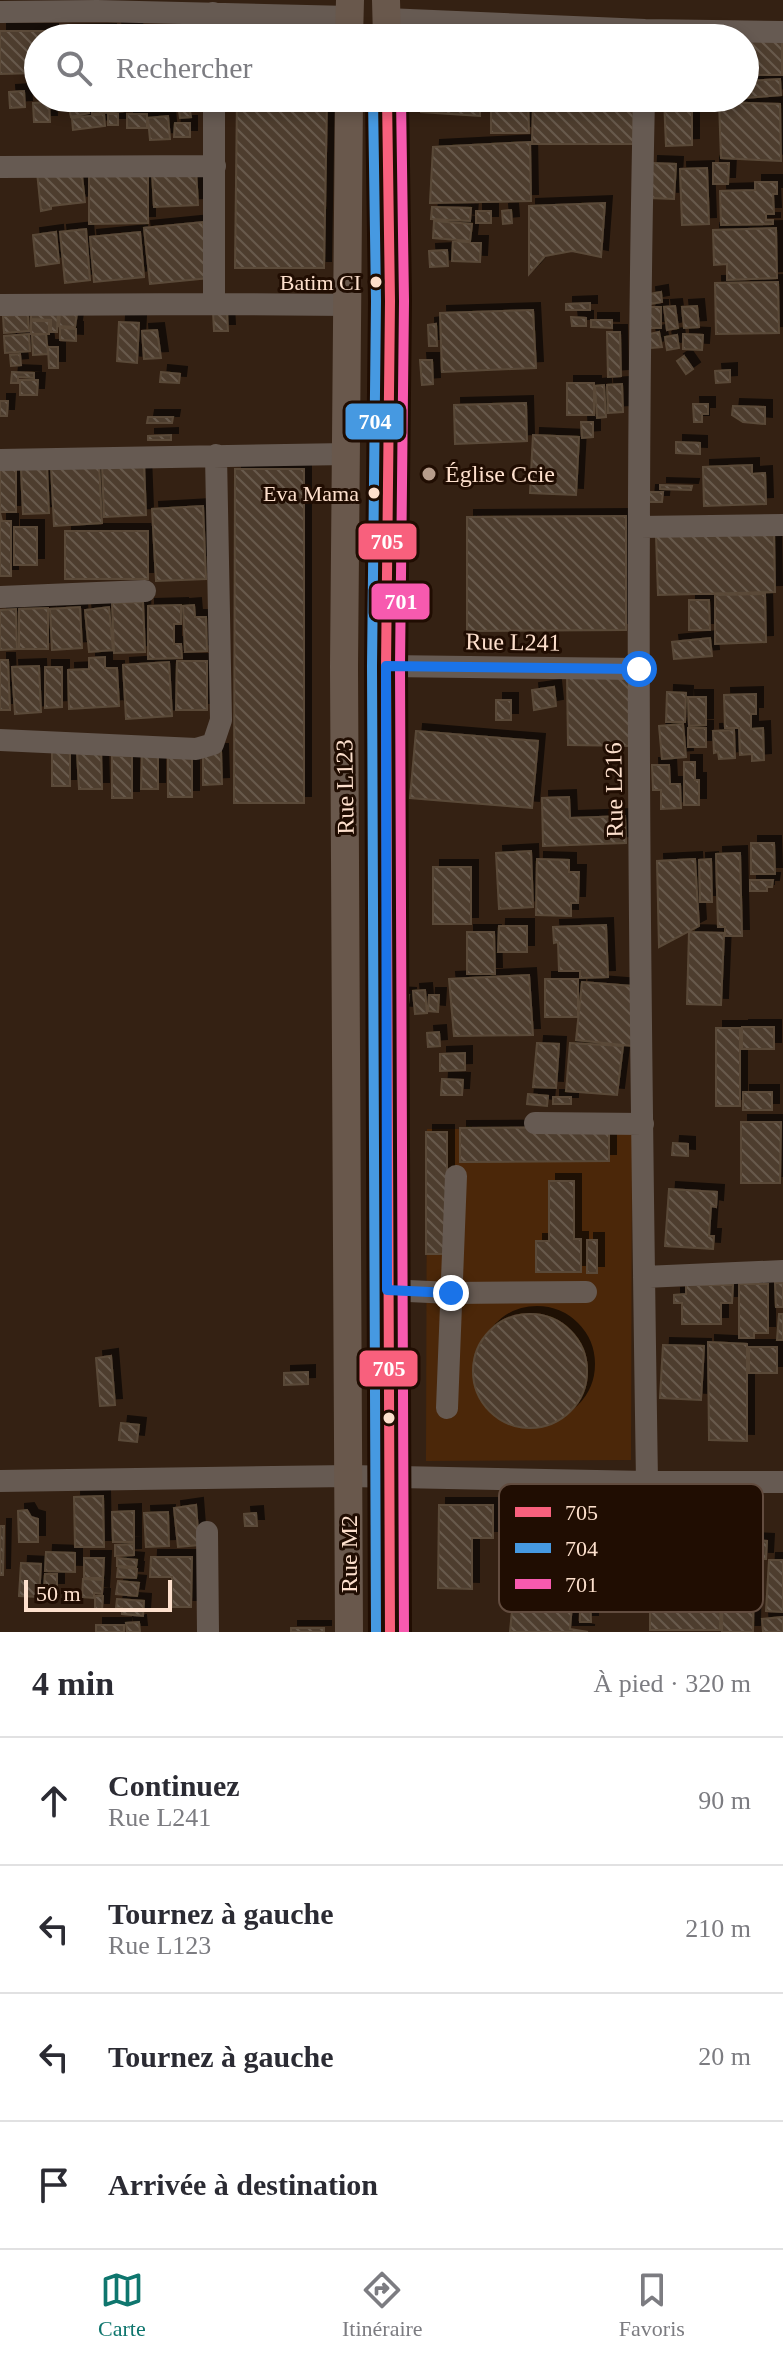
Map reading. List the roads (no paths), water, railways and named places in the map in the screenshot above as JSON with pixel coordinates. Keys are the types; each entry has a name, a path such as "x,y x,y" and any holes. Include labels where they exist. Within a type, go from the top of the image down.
{"main road":[{"name":"Rue L123","path":"349,112 344,667 349,1476"},
{"name":"Rue L123","path":"387,112 390,331 386,666 390,1632"},
{"name":"Rue M2","path":"349,1476 349,1632"}],"street":[{"path":"0,12 97,5 213,13 237,6 350,18"},
{"path":"213,13 213,24"},
{"path":"386,19 472,24"},
{"path":"759,32 783,32"},
{"path":"214,112 214,304"},
{"name":"Rue L216","path":"644,112 639,669 647,1482"},
{"path":"0,167 215,166"},
{"path":"0,305 349,305"},
{"path":"0,460 347,454"},
{"path":"0,740 196,749 213,744 221,720 216,455"},
{"path":"640,527 783,525"},
{"path":"0,597 145,591"},
{"name":"Rue L241","path":"386,666 639,669"},
{"path":"535,1123 643,1124"},
{"path":"447,1408 456,1176"},
{"path":"644,1277 783,1271"},
{"path":"387,1290 586,1292"},
{"path":"0,1481 389,1476 783,1482"},
{"path":"207,1532 208,1632"}],"place":[{"name":"Batim CI","path":"376,282"},
{"name":"Église Ccie","path":"429,474"},
{"name":"Eva Mama","path":"374,493"}]}
